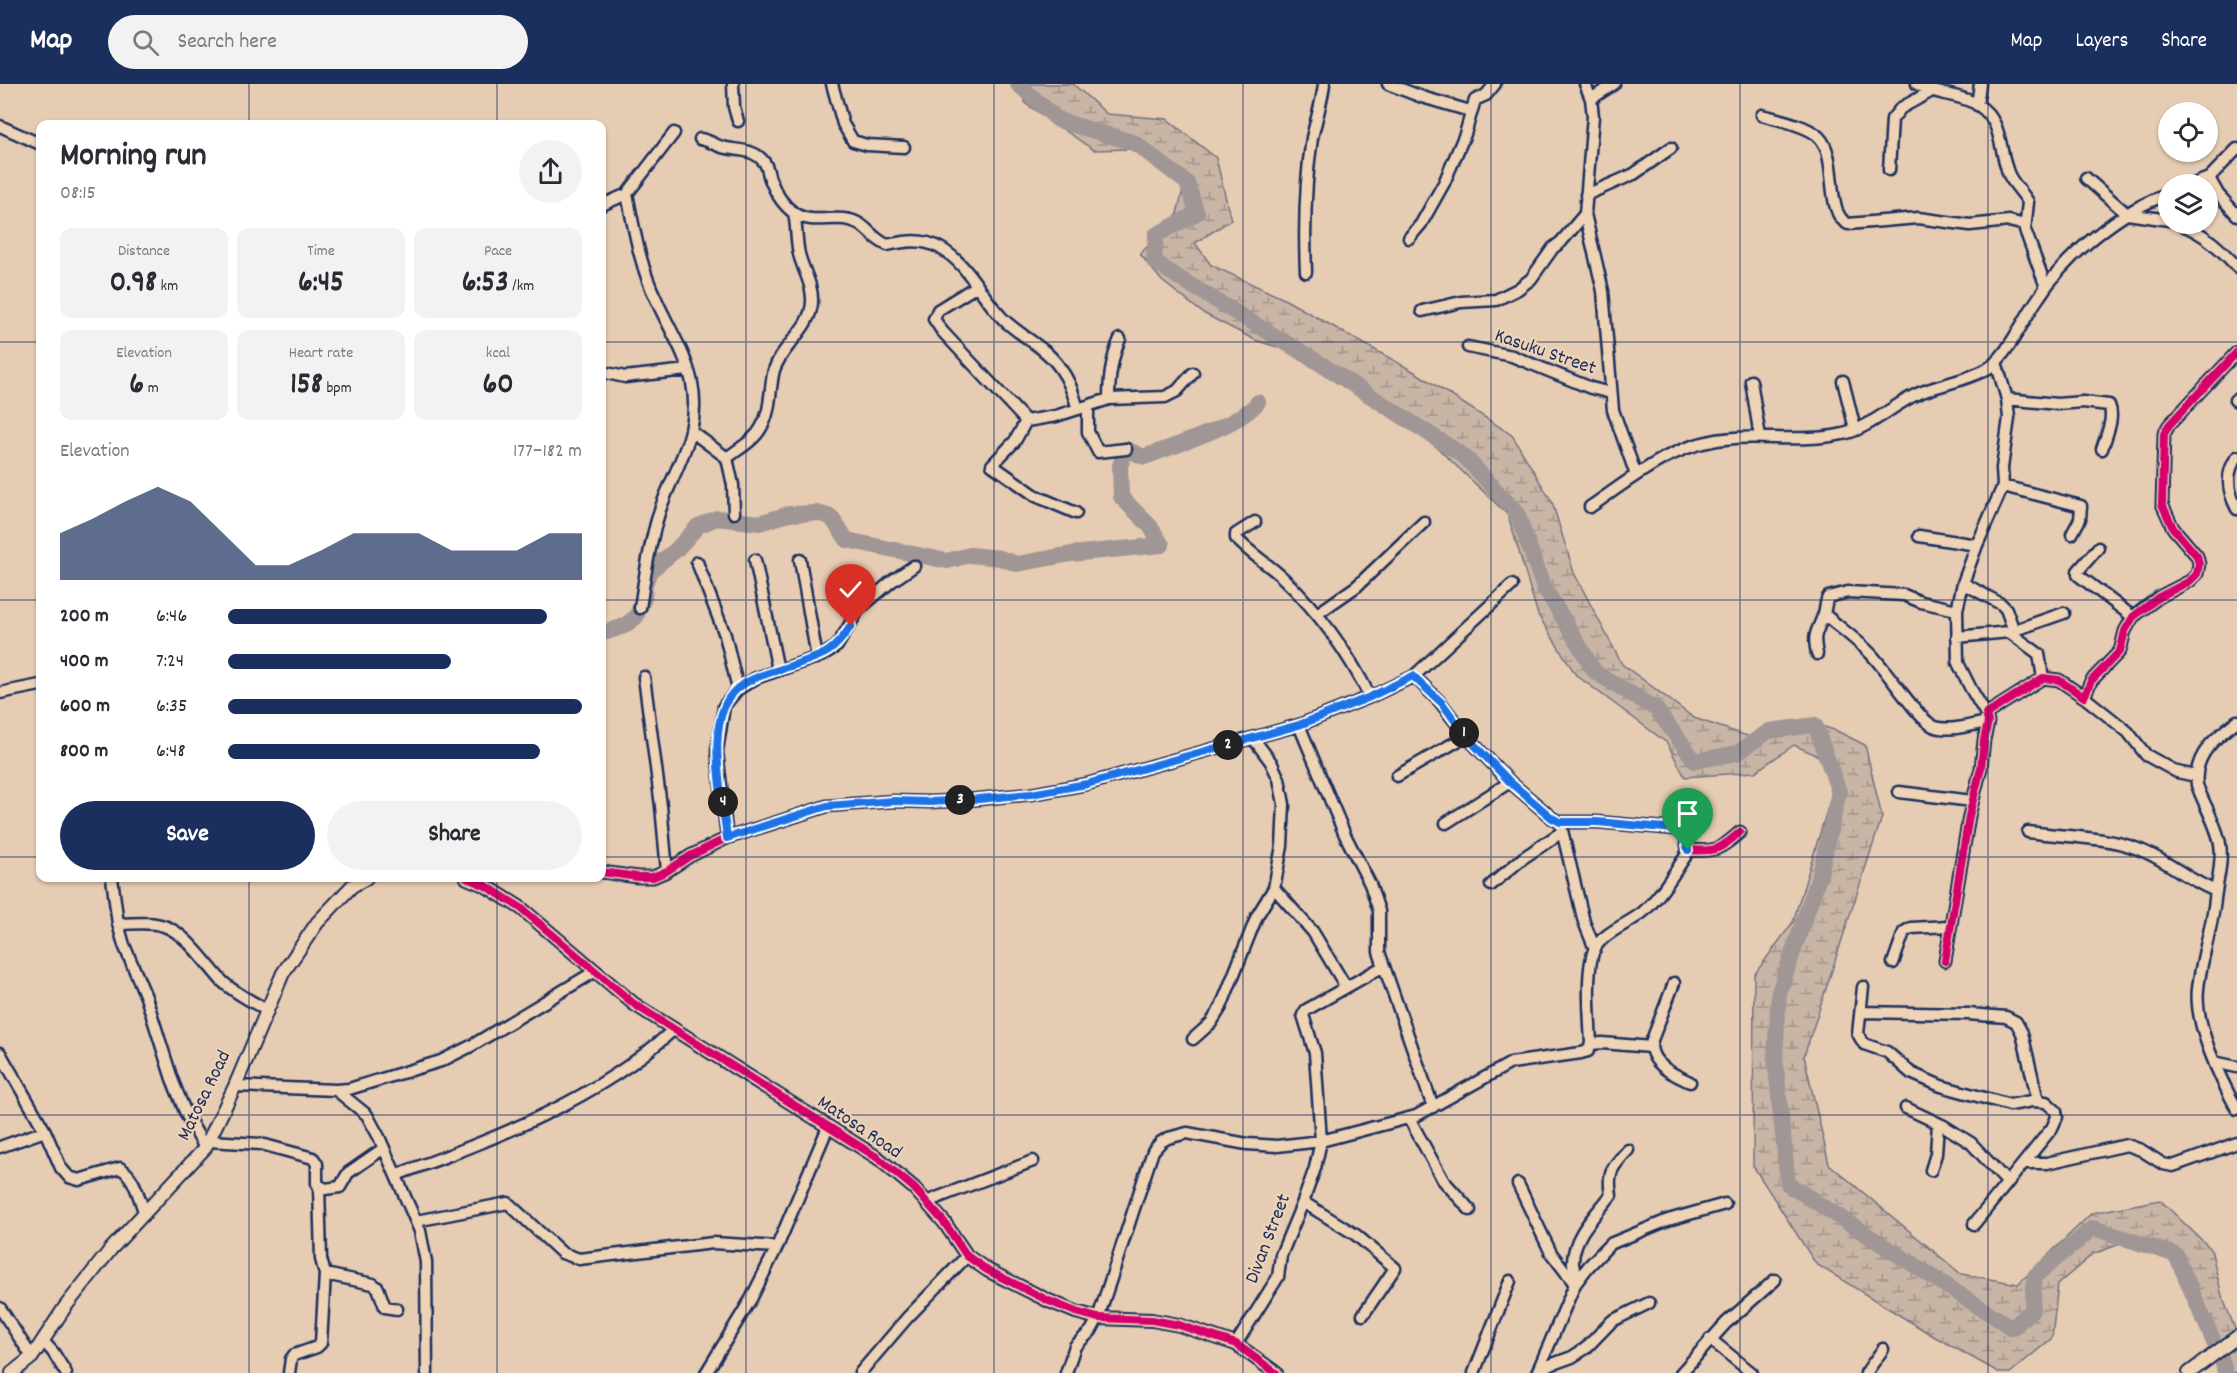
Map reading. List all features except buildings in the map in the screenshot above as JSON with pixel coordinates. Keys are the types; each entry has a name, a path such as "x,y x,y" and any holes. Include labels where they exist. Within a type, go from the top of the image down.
{"street":[{"path":"733,84 734,107 738,121"},
{"path":"832,84 843,124 853,141 867,145 904,147"},
{"path":"1306,272 1306,188 1312,139 1324,84"},
{"path":"1388,84 1470,111"},
{"path":"1409,238 1421,224 1444,183 1465,134 1475,100 1486,94 1495,84"},
{"path":"1585,84 1591,99 1593,116 1585,214 1603,291 1611,393 1619,428 1636,475"},
{"path":"1591,99 1614,84"},
{"path":"1917,84 1930,92 1953,96 1977,105 1991,115 2009,174 2028,202 2025,225 2046,287"},
{"path":"1977,105 1980,84"},
{"path":"1889,170 1892,119 1900,108 1930,92"},
{"path":"1762,115 1806,129 1819,137 1830,160 1835,206 1843,222 1848,224 1881,223 1897,219 1918,218 1970,225 2008,221 2025,225"},
{"path":"0,126 36,142"},
{"path":"606,203 627,194 674,134"},
{"path":"700,139 710,140 724,148 733,147 751,152 763,159 774,188 794,213 816,220 849,219 867,227 878,241 887,245 915,240 940,247 969,274 986,301 1005,321 1054,360 1083,408 1088,432 1098,452 1126,449"},
{"path":"1586,195 1634,174 1671,148"},
{"path":"2214,174 2237,149"},
{"path":"2086,178 2127,214 2158,218"},
{"path":"627,194 648,280 677,339 692,382 693,392 691,431 684,457 660,509 646,565 640,608"},
{"path":"2218,194 2237,215"},
{"path":"1590,507 1660,459 1687,446 1733,438 1801,438 1844,434 1915,395 1968,379 1989,369 2046,287 2080,250 2127,214 2158,198"},
{"path":"727,458 756,436 763,426 771,397 774,369 807,320 812,306 810,284 799,253 794,213"},
{"path":"1422,311 1461,302 1496,300 1518,289 1531,279 1553,248 1585,214"},
{"path":"2202,234 2237,267"},
{"path":"977,286 938,310 934,319 942,331 1026,421"},
{"path":"1109,399 1109,374 1120,339"},
{"name":"Kasuku Street","path":"1468,347 1512,356 1591,388 1611,393"},
{"path":"2084,697 2091,681 2120,651 2125,631 2133,617 2159,597 2190,581 2196,574 2199,564 2197,556 2173,528 2162,504 2164,434 2169,425 2237,352"},
{"path":"1945,961 1949,926 1972,801 1981,768 1987,718 1958,663 1957,610 1963,582 2002,486 2002,468 2009,418 2007,399 1996,362"},
{"path":"606,373 625,377 687,370"},
{"path":"1026,421 1056,416 1109,399 1165,397 1177,391 1193,373"},
{"path":"1751,381 1760,437"},
{"path":"1843,381 1855,429"},
{"path":"2007,399 2057,404 2083,402 2109,405 2111,420 2102,449"},
{"path":"1026,421 1015,441 992,465 1036,496 1077,513"},
{"path":"691,431 727,458 733,485 734,513"},
{"path":"2237,457 2230,470 2228,483 2237,509"},
{"path":"2002,486 2081,506 2080,519 2072,534"},
{"path":"1255,522 1236,534 1236,538 1284,579 1317,614 1343,647 1370,697"},
{"path":"1317,614 1357,586 1424,522"},
{"path":"1919,536 1977,545"},
{"path":"2098,548 2078,575 2133,617"},
{"path":"756,560 778,670"},
{"path":"800,560 817,658"},
{"path":"697,562 725,635 738,689"},
{"path":"727,838 717,751 724,706 738,689 756,678 817,658 837,646 859,609 914,566"},
{"path":"1963,582 2006,609 2011,631 2039,654 2043,678"},
{"path":"606,873 653,877 727,838 827,806 894,801 968,800 1031,794 1070,787 1299,725 1370,697 1413,676 1512,585"},
{"path":"1817,654 1814,637 1824,614 1828,597 1848,591 1904,595 1920,602 1957,610"},
{"path":"1957,637 2011,631 2064,613"},
{"path":"1824,614 1869,652 1930,724 1940,728 1951,728 1987,718 2043,678 2059,680 2128,732 2146,755 2178,772 2196,776"},
{"path":"644,676 667,871"},
{"path":"1413,676 1442,703 1466,736 1510,782 1561,827 1584,922 1595,948"},
{"path":"0,693 36,686"},
{"path":"2237,721 2219,734 2211,744 2199,761 2196,776 2197,785 2220,846 2220,866 2214,909 2197,992 2199,1010 2219,1079 2237,1109"},
{"path":"1299,725 1346,835 1370,884 1378,911 1379,952 1433,1107"},
{"path":"1396,776 1466,736"},
{"path":"1193,1039 1211,1023 1221,1007 1257,916 1274,888 1282,846 1284,804 1279,779 1271,762 1253,738"},
{"path":"1446,823 1510,782"},
{"path":"1899,792 1972,801"},
{"path":"1066,1373 1075,1346 1091,1330 1098,1318 1153,1151 1161,1142 1187,1133 1247,1144 1267,1145 1321,1141 1409,1118 1511,1063 1588,1051 1591,1044 1588,984 1595,948 1602,939 1641,914 1657,899 1685,857 1688,850 1685,834 1676,829 1597,822 1561,827 1491,885"},
{"path":"1688,850 1713,851 1728,843 1740,832"},
{"path":"2028,832 2101,840 2139,849 2216,891"},
{"path":"112,882 117,924 124,945 147,997 186,1114 207,1145 261,1144 313,1158 317,1164 321,1259 325,1274 321,1343 317,1347 294,1355 291,1359 289,1373"},
{"name":"Matosa Road","path":"12,1373 32,1357 65,1307 111,1249 207,1145 283,973 317,923 352,886 359,882"},
{"name":"Matosa Road","path":"476,882 521,908 634,1004 878,1158 914,1188 968,1256 987,1270 1049,1301 1098,1318 1152,1320 1179,1325 1236,1344 1276,1373"},
{"path":"1274,888 1313,932 1346,987 1384,966"},
{"path":"117,924 165,926 175,932 223,982 266,1010"},
{"path":"1893,963 1904,932 1911,928 1949,926"},
{"path":"235,1086 349,1089 441,1060 471,1046 594,972"},
{"path":"1674,983 1652,1040 1652,1053 1663,1068 1690,1082"},
{"name":"Divan Street","path":"1236,1344 1278,1277 1281,1255 1315,1168 1321,1141 1319,1091 1314,1053 1303,1015 1306,1010 1346,987"},
{"path":"1863,987 1858,1034 1864,1044 1887,1052 1911,1073 1941,1086 2010,1105 2038,1101 2052,1106 2057,1117 2045,1139 1974,1224"},
{"path":"1861,1012 2007,1017 2016,1022 2022,1033 2038,1101"},
{"path":"396,1175 485,1142 532,1120 617,1075 652,1050 673,1030"},
{"path":"1591,1044 1652,1047"},
{"path":"0,1053 45,1131 61,1168 69,1177 79,1180 120,1168 127,1172 145,1214"},
{"path":"2214,1062 2237,1066"},
{"path":"336,1090 367,1115 420,1231 426,1262 427,1373"},
{"path":"1906,1108 1938,1123 1971,1143 2007,1182"},
{"path":"1409,1118 1443,1179 1470,1210"},
{"path":"1931,1170 1936,1154 1938,1123"},
{"path":"706,1373 751,1299 777,1247 828,1127"},
{"path":"0,1147 45,1131"},
{"path":"2025,1163 2047,1163 2127,1145 2142,1150 2163,1164 2172,1166 2237,1143"},
{"path":"319,1186 325,1189 340,1187 348,1173 384,1148"},
{"path":"1576,1282 1572,1262 1579,1239 1586,1225 1611,1196 1609,1181 1612,1167 1628,1150"},
{"path":"926,1202 1033,1161"},
{"path":"1518,1184 1551,1253 1576,1282"},
{"path":"1303,1202 1356,1235 1395,1268 1394,1273 1363,1316"},
{"path":"416,1221 508,1203 562,1253 579,1259 713,1243 777,1247"},
{"path":"1538,1371 1576,1282 1610,1244 1668,1220 1725,1204"},
{"path":"860,1373 907,1318 968,1256"},
{"path":"325,1274 373,1284 378,1288 385,1307 397,1309"},
{"path":"1681,1373 1726,1323 1775,1280"},
{"path":"1474,1373 1510,1281"},
{"path":"1538,1371 1572,1357 1586,1348 1612,1321 1648,1304"},
{"path":"0,1308 32,1357"},
{"path":"2189,1373 2237,1337"},
{"path":"1710,1339 1752,1373"},
{"path":"43,1341 66,1373"},
{"path":"1866,1373 1883,1349"}],"green space":[{"path":"1016,84 1073,84 1107,114 1167,119 1216,158 1231,220 1195,243 1211,265 1284,299 1418,374 1512,435 1552,502 1574,573 1622,664 1694,718 1750,737 1806,721 1837,731 1865,745 1882,817 1804,1056 1829,1164 1961,1274 2018,1284 2092,1213 2160,1200 2211,1249 2222,1296 2237,1334 2237,1373 2221,1373 2202,1305 2184,1264 2123,1243 2093,1254 2058,1284 2052,1338 2010,1373 2000,1373 1930,1334 1816,1264 1753,1166 1754,975 1793,922 1831,797 1834,763 1794,745 1755,772 1685,777 1667,743 1576,675 1538,615 1508,515 1408,420 1314,359 1255,340 1203,313 1162,281 1140,254 1176,218 1185,181 1130,149 1094,150 1026,104"}],"waterway":[{"path":"1018,84 1058,120 1135,143 1187,183 1197,213 1156,235 1154,261 1464,456 1517,513 1543,585 1595,672 1656,709 1695,761 1737,753 1769,731 1815,725 1839,792 1820,874 1779,992 1775,1058 1788,1184 2012,1328 2032,1310 2035,1276 2093,1228 2176,1255 2223,1363 2225,1373"},
{"path":"606,632 624,626 636,617 644,598 645,584 650,571 677,549 698,526 717,518 759,523 789,514 817,513 831,517 847,540 947,561 970,555 1000,558 1017,564 1071,554 1162,545 1150,526 1121,497 1120,466 1126,449 1144,457 1222,427 1249,411 1258,402"}],"cycle path":[{"path":"1945,961 1969,816 1981,768 1988,722 1986,714 2043,678 2059,680 2084,697 2091,681 2120,651 2125,631 2133,617 2159,597 2190,581 2197,574 2199,564 2197,556 2173,528 2162,504 2164,434 2169,425 2237,352"},
{"path":"606,873 653,877 727,838 827,806 894,801 968,800 1031,794 1087,784 1299,725 1370,697 1414,676 1441,703 1466,736 1510,782 1552,818 1560,822 1597,822 1676,829 1685,834 1688,850 1697,851 1717,848 1740,832"},
{"path":"476,882 521,908 634,1004 878,1158 914,1188 944,1222 967,1256 987,1270 1076,1312 1098,1318 1152,1320 1179,1325 1236,1344 1276,1373"}],"route":[{"path":"851,626 837,646 821,656 756,678 738,689 724,706 717,751 727,838 827,806 894,801 968,800 1031,794 1087,784 1299,725 1370,697 1413,676 1442,703 1466,736 1510,782 1552,818 1560,822 1597,822 1676,829 1685,834 1688,850"}]}
